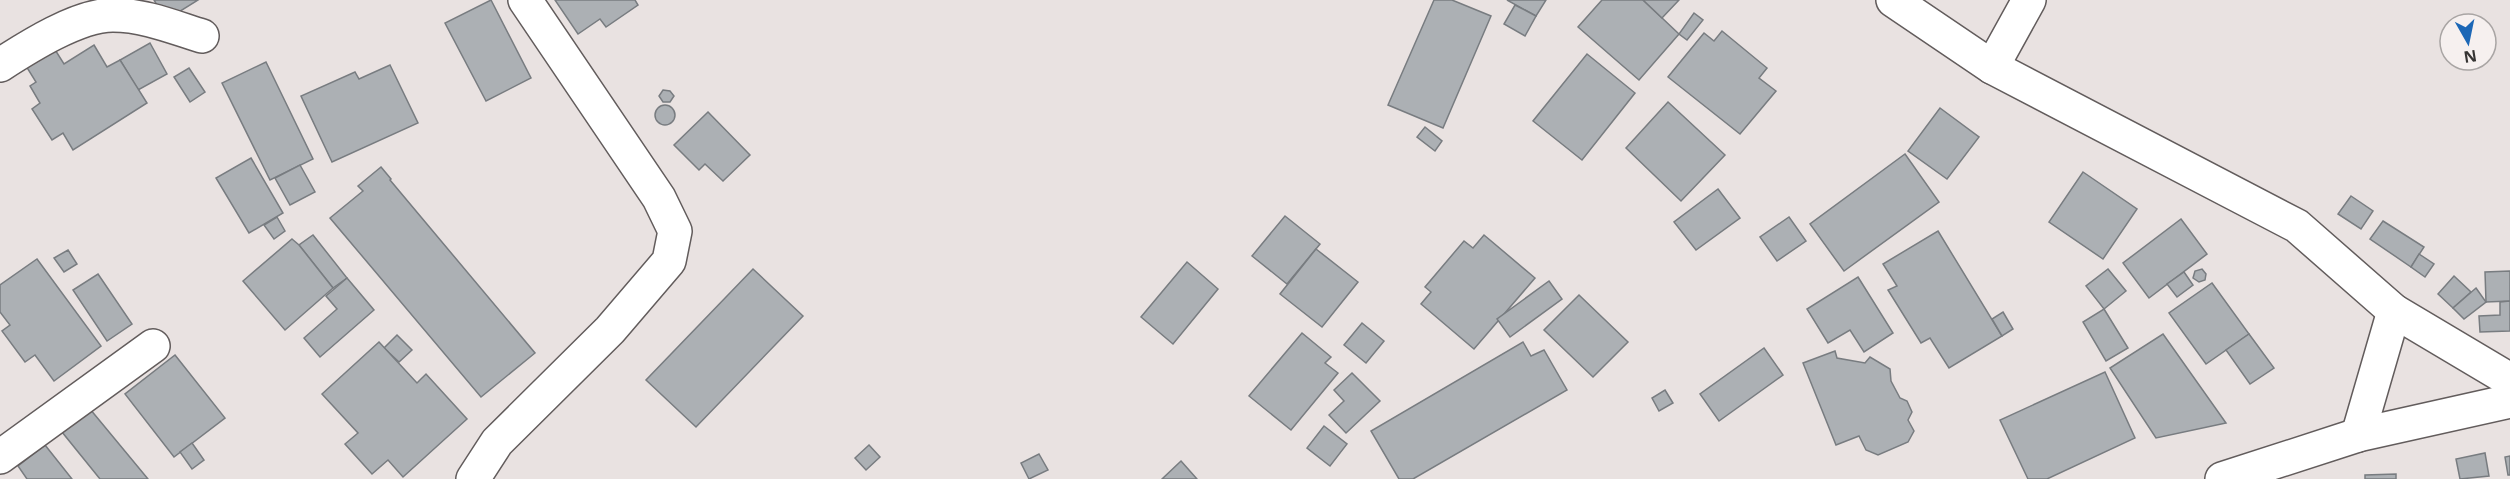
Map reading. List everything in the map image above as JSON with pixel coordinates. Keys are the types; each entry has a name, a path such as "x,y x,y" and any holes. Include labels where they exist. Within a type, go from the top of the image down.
{"street":[{"path":"473,479 497,442 610,330 669,261 675,231 658,198 525,0"},
{"path":"1893,0 1992,67 2297,226 2394,310 2510,380"},
{"path":"1992,67 2029,0"},
{"path":"0,65 52,35 86,20 111,15 153,20 202,36"},
{"path":"2358,435 2394,310"},
{"path":"0,457 153,346"},
{"path":"2222,479 2358,435 2510,401"}],"building":[{"path":"154,0 198,0 166,20"},
{"path":"491,0 531,78 486,101 445,23"},
{"path":"555,0 635,0 638,5 606,27 600,19 578,34"},
{"path":"1434,0 1452,0 1491,16 1443,128 1388,105"},
{"path":"1507,0 1546,0 1536,16"},
{"path":"1602,0 1643,0 1679,34 1639,80 1578,27"},
{"path":"1643,0 1679,0 1662,18"},
{"path":"1515,5 1536,16 1525,36 1504,24"},
{"path":"1694,13 1703,20 1687,40 1679,34"},
{"path":"1722,31 1767,68 1759,78 1776,91 1740,134 1668,77 1704,33 1714,41"},
{"path":"150,43 167,74 138,90 120,60"},
{"path":"94,45 107,67 120,60 147,103 73,150 63,133 52,140 32,109 40,103 30,86 36,82 26,66 54,48 64,64"},
{"path":"1587,54 1635,93 1582,160 1533,121"},
{"path":"266,62 313,159 270,180 222,83"},
{"path":"390,65 418,123 332,162 301,96 355,72 359,79"},
{"path":"189,68 205,92 190,102 174,77"},
{"path":"663,90 670,91 674,96 670,102 663,102 659,96"},
{"path":"1668,102 1725,155 1681,201 1626,148"},
{"path":"665,105 672,108 675,115 672,122 665,125 658,122 655,115 658,108"},
{"path":"1940,108 1979,137 1947,179 1908,151"},
{"path":"708,112 750,155 723,181 705,164 699,170 674,145"},
{"path":"1425,127 1442,141 1435,151 1417,137"},
{"path":"1905,154 1939,202 1844,271 1810,224"},
{"path":"251,158 283,213 249,233 216,178"},
{"path":"300,165 315,192 290,205 275,178"},
{"path":"381,167 535,353 481,397 330,218 363,191 358,186"},
{"path":"2083,172 2137,209 2103,259 2049,222"},
{"path":"1718,189 1740,218 1696,250 1674,222"},
{"path":"2351,196 2373,211 2361,229 2338,214"},
{"path":"1285,216 1320,244 1287,284 1252,256"},
{"path":"277,217 285,231 274,239 264,225"},
{"path":"1789,217 1806,241 1777,261 1760,237"},
{"path":"2181,219 2207,254 2149,298 2123,263"},
{"path":"2383,221 2424,247 2411,267 2370,239"},
{"path":"1938,231 2002,336 1949,368 1930,338 1921,343 1888,290 1897,286 1883,264"},
{"path":"313,235 347,278 333,288 299,245"},
{"path":"1484,235 1535,278 1474,349 1421,304 1431,292 1425,287 1464,241 1473,248"},
{"path":"292,239 333,288 285,330 243,281"},
{"path":"1316,249 1358,282 1322,327 1280,294"},
{"path":"68,250 77,264 64,272 54,258"},
{"path":"2419,254 2434,264 2425,277 2411,267"},
{"path":"37,259 101,346 54,381 35,355 25,362 2,331 10,325 0,312 0,285"},
{"path":"1187,262 1218,289 1173,344 1141,317"},
{"path":"753,269 803,316 696,427 646,380"},
{"path":"2108,269 2126,291 2104,309 2086,286"},
{"path":"2202,269 2206,274 2205,280 2199,282 2193,278 2195,271"},
{"path":"2510,271 2510,301 2486,302 2485,272"},
{"path":"2184,272 2193,285 2177,297 2167,284"},
{"path":"98,274 132,324 107,341 73,290"},
{"path":"2454,276 2471,292 2453,308 2438,294"},
{"path":"1858,277 1893,333 1864,352 1850,330 1828,343 1807,309"},
{"path":"347,278 374,310 320,357 304,338 337,309 326,296"},
{"path":"1549,281 1562,299 1510,337 1497,319"},
{"path":"2212,283 2249,334 2206,364 2169,313"},
{"path":"2476,288 2486,302 2464,319 2453,308"},
{"path":"1579,295 1628,342 1593,377 1544,330"},
{"path":"2510,301 2510,331 2480,332 2479,316 2500,315 2500,302"},
{"path":"2104,309 2128,348 2106,361 2083,322"},
{"path":"2003,312 2013,329 2002,336 1992,319"},
{"path":"1362,323 1384,341 1366,363 1344,345"},
{"path":"1302,333 1331,357 1325,363 1338,373 1291,430 1249,396"},
{"path":"2163,334 2226,423 2156,438 2110,368"},
{"path":"2249,334 2274,368 2250,384 2226,350"},
{"path":"397,335 412,350 399,362 384,348"},
{"path":"379,342 417,383 426,374 467,419 403,477 388,460 372,474 345,444 358,433 322,394"},
{"path":"1523,342 1531,356 1544,350 1567,390 1413,479 1399,479 1371,431"},
{"path":"1764,348 1783,375 1719,421 1700,394"},
{"path":"1835,351 1837,358 1865,363 1870,357 1890,369 1891,381 1900,398 1907,401 1912,412 1908,420 1914,431 1908,442 1878,455 1866,450 1859,436 1836,445 1803,363"},
{"path":"175,355 225,418 174,457 125,394"},
{"path":"2105,372 2135,438 2047,479 2028,479 2000,420"},
{"path":"1352,373 1380,401 1346,433 1329,415 1344,401 1334,390"},
{"path":"1665,390 1673,403 1659,411 1652,398"},
{"path":"90,409 148,479 100,479 62,432"},
{"path":"1324,426 1347,444 1330,466 1307,448"},
{"path":"192,443 204,460 192,469 180,452"},
{"path":"45,445 72,479 27,479 18,466"},
{"path":"869,445 880,457 866,470 855,458"},
{"path":"2485,453 2489,476 2460,479 2456,459"},
{"path":"1039,454 1048,470 1029,479 1021,463"},
{"path":"2510,456 2510,475 2508,475 2505,457"},
{"path":"1181,461 1197,479 1162,479"},
{"path":"2396,474 2396,479 2365,479 2365,475"}]}
